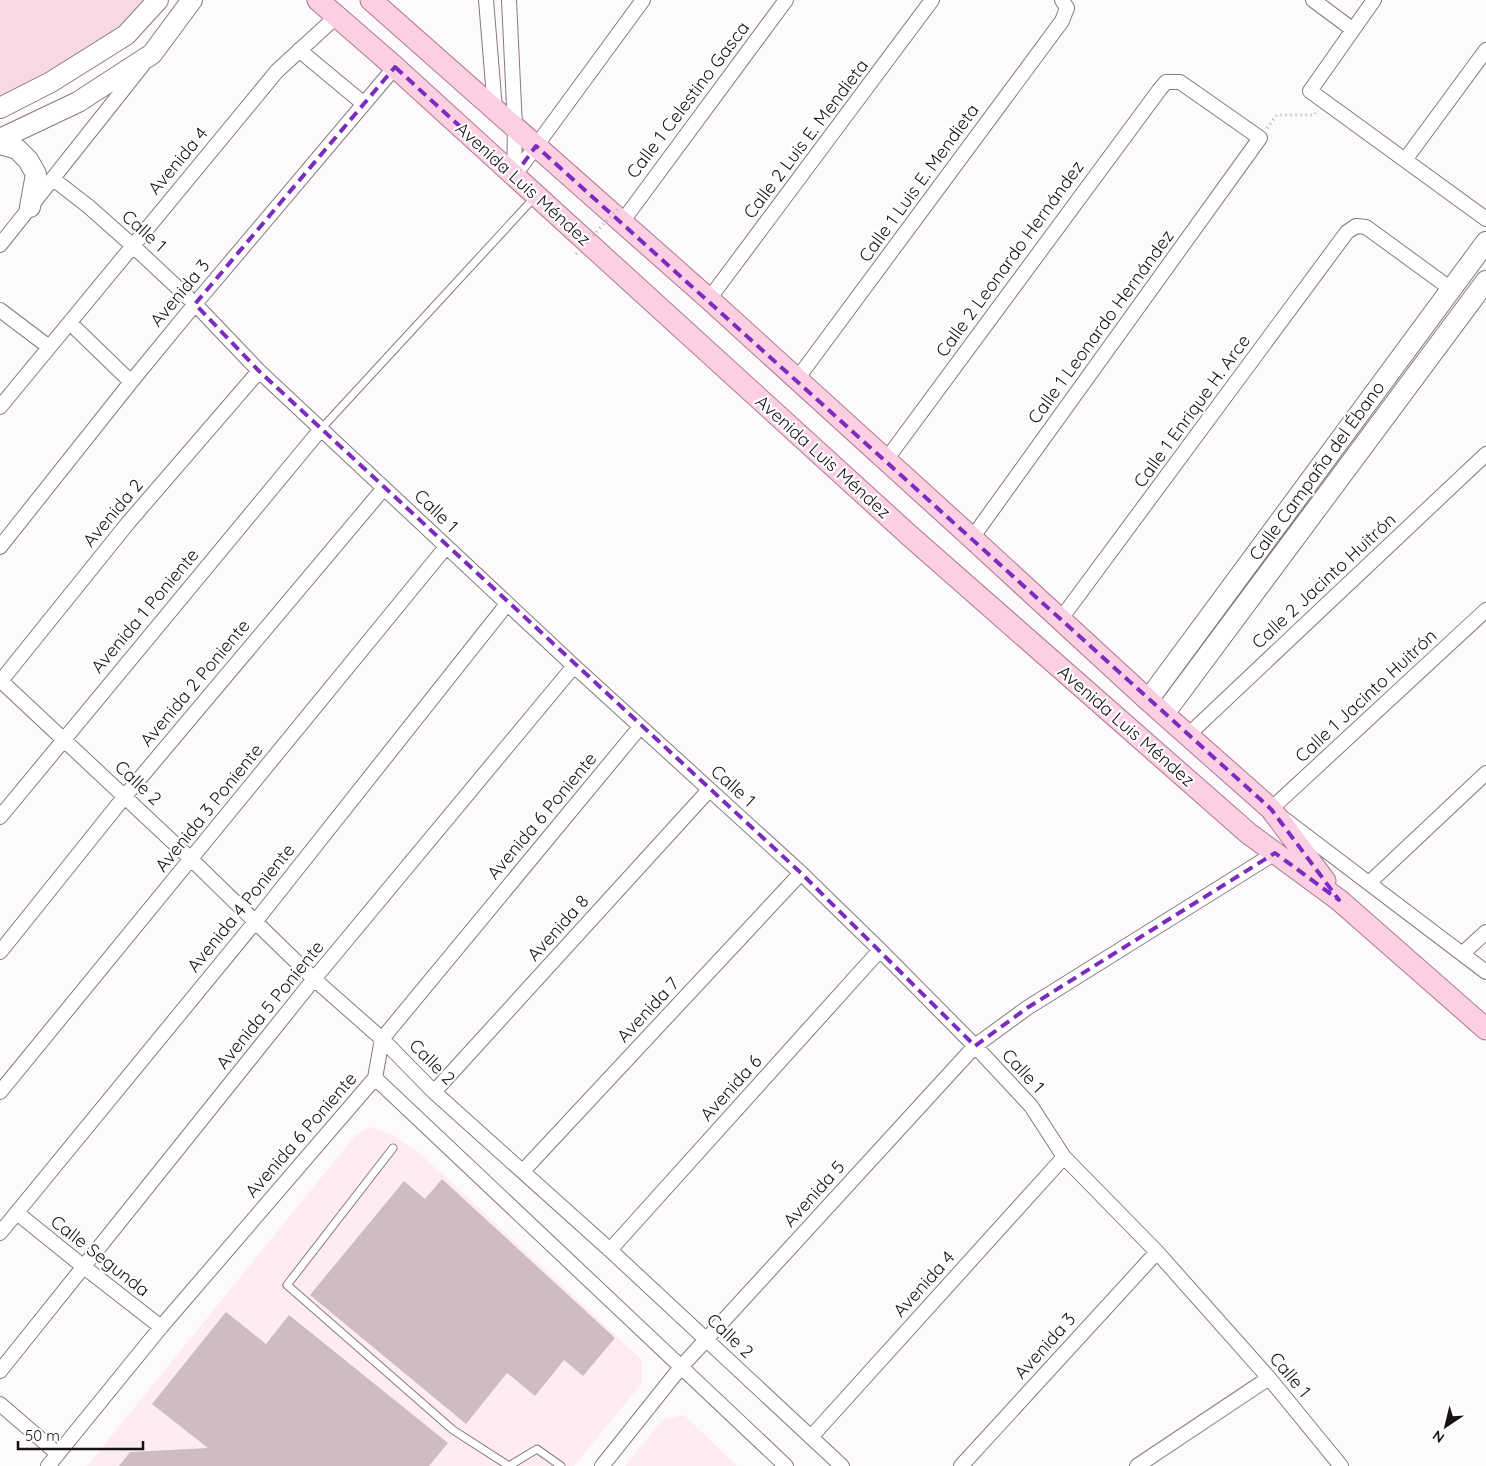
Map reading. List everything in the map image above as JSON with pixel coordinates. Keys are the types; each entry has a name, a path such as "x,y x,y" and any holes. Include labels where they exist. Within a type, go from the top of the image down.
{"main road":[{"name":"Avenida Luis Méndez","path":"318,0 395,67 910,536 1248,833 1339,900 1486,1029"},
{"name":"Avenida Luis Méndez","path":"371,0 536,146 622,213 709,300 1187,736 1271,809 1339,900"}],"street":[{"path":"0,108 51,82 126,35 158,0"},
{"path":"0,245 152,54 192,0"},
{"path":"486,0 495,109"},
{"path":"509,0 515,127 514,176"},
{"path":"514,176 643,0"},
{"name":"Calle 1 Celestino Gasca","path":"622,213 786,0"},
{"name":"Calle 2 Luis E. Mendieta","path":"709,300 932,0"},
{"path":"1313,0 1352,29"},
{"path":"1374,0 1310,90 1486,219"},
{"name":"Calle 1 Luis E. Mendieta","path":"797,379 1062,21 1065,4"},
{"name":"Avenida 4","path":"0,407 277,71 337,16"},
{"path":"300,50 364,104"},
{"path":"1404,160 1486,50"},
{"path":"0,139 78,102 152,54"},
{"name":"Avenida 3","path":"0,547 195,304 395,67"},
{"name":"Calle 2 Leonardo Hernández","path":"886,460 1166,82 1180,82 1260,138"},
{"name":"Calle 1 Leonardo Hernández","path":"972,538 1260,138"},
{"path":"0,144 17,149 28,160 36,174 30,207"},
{"name":"Calle 1","path":"53,179 88,206 132,245 195,304 259,371 507,604 801,873 880,950 1031,1106 1064,1157 1157,1252 1269,1378 1341,1466"},
{"name":"Calle 1 Enrique H. Arce","path":"1060,620 1347,232 1356,226 1366,227 1451,289"},
{"name":"Calle Campaña del Ébano","path":"1148,700 1486,242"},
{"name":"Calle Campaña del Ébano","path":"1164,714 1486,281"},
{"path":"2,315 49,347"},
{"path":"70,323 131,382"},
{"name":"Avenida 2","path":"0,681 128,523 259,371"},
{"name":"Avenida 1 Poniente","path":"0,817 321,429"},
{"name":"Calle 2 Jacinto Huitrón","path":"1187,736 1486,454"},
{"name":"Avenida 2 Poniente","path":"0,952 125,796 384,488"},
{"name":"Avenida 3 Poniente","path":"0,1092 446,547"},
{"name":"Avenida 4 Poniente","path":"0,1233 255,922 507,604"},
{"name":"Calle 1 Jacinto Huitrón","path":"1271,809 1486,610"},
{"name":"Avenida 5 Poniente","path":"0,1371 314,980 574,666"},
{"name":"Calle 2","path":"0,681 192,859 314,980 382,1039 434,1092 610,1250 842,1466"},
{"name":"Avenida 6 Poniente","path":"48,1466 161,1327 374,1078 382,1039 640,727"},
{"path":"1369,883 1486,773"},
{"name":"Avenida 8","path":"434,1092 709,790"},
{"name":"Avenida Luis Méndez","path":"1271,809 1486,972"},
{"name":"Avenida 5","path":"602,1466 681,1367 975,1046 1027,1008 1275,853"},
{"name":"Avenida 7","path":"523,1171 801,873"},
{"path":"1462,954 1486,932"},
{"name":"Avenida 6","path":"610,1250 880,950"},
{"path":"374,1078 786,1466"},
{"name":"Avenida 4","path":"811,1437 1064,1157"},
{"name":"Calle Segunda","path":"17,1213 84,1268 161,1327"},
{"name":"Avenida 3","path":"961,1466 1157,1252"},
{"path":"1137,1466 1269,1378"},
{"path":"0,1404 58,1454"}],"lane":[{"path":"321,429 536,195"},
{"path":"393,1148 287,1285 453,1430 509,1466 537,1449 561,1466"}],"path":[{"path":"1260,138 1276,115 1314,115 1324,101"},
{"path":"576,254 622,213"}],"highlighted area":[{"path":"395,67 514,176 536,146 1271,809 1339,900 1275,853 1027,1008 975,1046 801,873 259,371 195,304"}],"shaded area":[{"path":"0,0 145,0 121,27 0,103"},
{"path":"370,1127 395,1136 424,1157 642,1360 642,1383 574,1466 87,1466 355,1136"},
{"path":"684,1415 737,1466 625,1466 662,1420"}],"building":[{"path":"442,1179 615,1338 583,1376 564,1360 535,1396 507,1373 466,1424 310,1295 404,1181 425,1199"},
{"path":"226,1312 266,1344 289,1315 448,1443 429,1466 119,1466 130,1452 208,1448 152,1404"}]}
